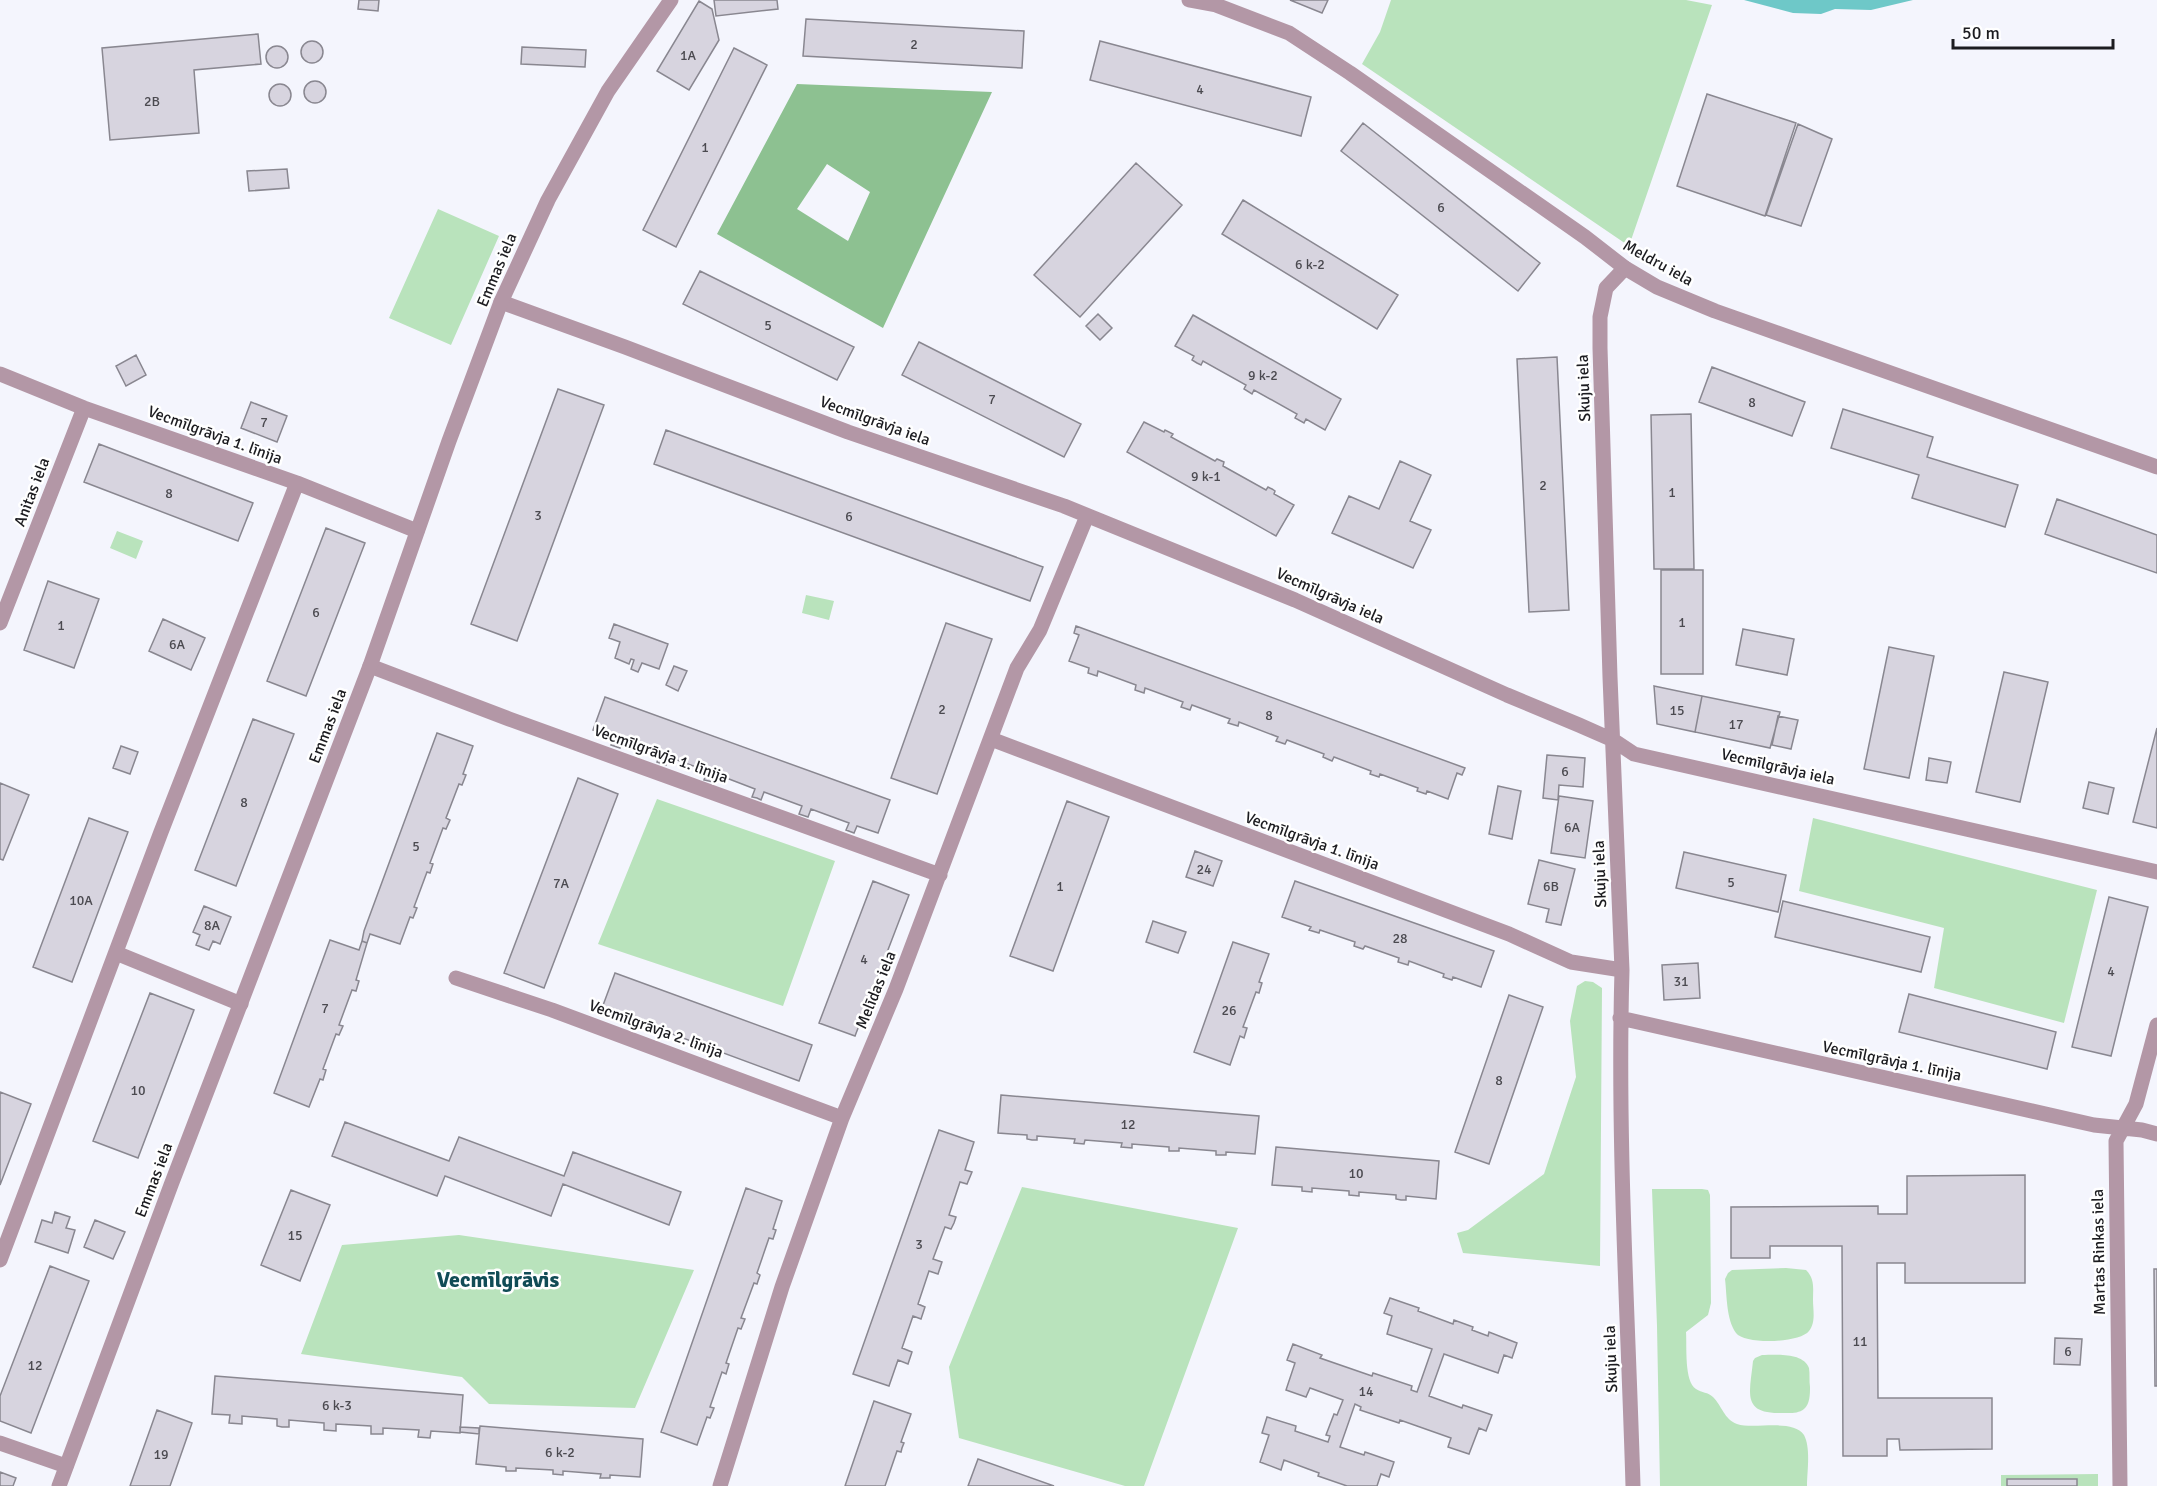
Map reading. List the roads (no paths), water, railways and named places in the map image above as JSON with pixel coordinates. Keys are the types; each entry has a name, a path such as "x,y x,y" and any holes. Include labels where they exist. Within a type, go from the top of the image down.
{"street":[{"name":"Emmas iela","path":"59,1486 370,666 449,441 501,302 548,200 608,91 671,0"},
{"name":"Meldru iela","path":"1189,0 1216,5 1289,33 1585,237 1625,268 1657,287 1715,311 2157,468"},
{"name":"Skuju iela","path":"1625,268 1606,288 1600,316 1622,970 1620,1018 1633,1486"},
{"name":"Vecmīlgrāvja iela","path":"501,302 848,432 1064,506 1295,600 1506,696 1613,740 1634,754 2157,872"},
{"name":"Vecmīlgrāvja 1. līnija","path":"0,374 84,408 297,483 417,531"},
{"name":"Anitas iela","path":"0,622 84,408"},
{"path":"0,1260 202,725 297,483"},
{"name":"Melīdas iela","path":"720,1486 782,1287 842,1118 896,989 1017,668 1040,630 1087,516"},
{"name":"Vecmīlgrāvja 1. līnija","path":"370,666 508,719 940,875"},
{"name":"Vecmīlgrāvja 1. līnija","path":"991,739 1509,934 1571,962 1622,970"},
{"path":"116,953 241,1004"},
{"name":"Vecmīlgrāvja 2. līnija","path":"456,978 552,1010 842,1118"},
{"name":"Vecmīlgrāvja 1. līnija","path":"1620,1018 2094,1125 2157,1134"},
{"name":"Martas Rinkas iela","path":"2120,1486 2116,1141 2136,1104 2157,1025"},
{"path":"0,1443 66,1466"}],"water":[{"path":"1744,0 1913,0 1871,10 1835,9 1821,14 1793,13"}],"district":[{"name":"Vecmīlgrāvis","path":"498,1279"}]}
